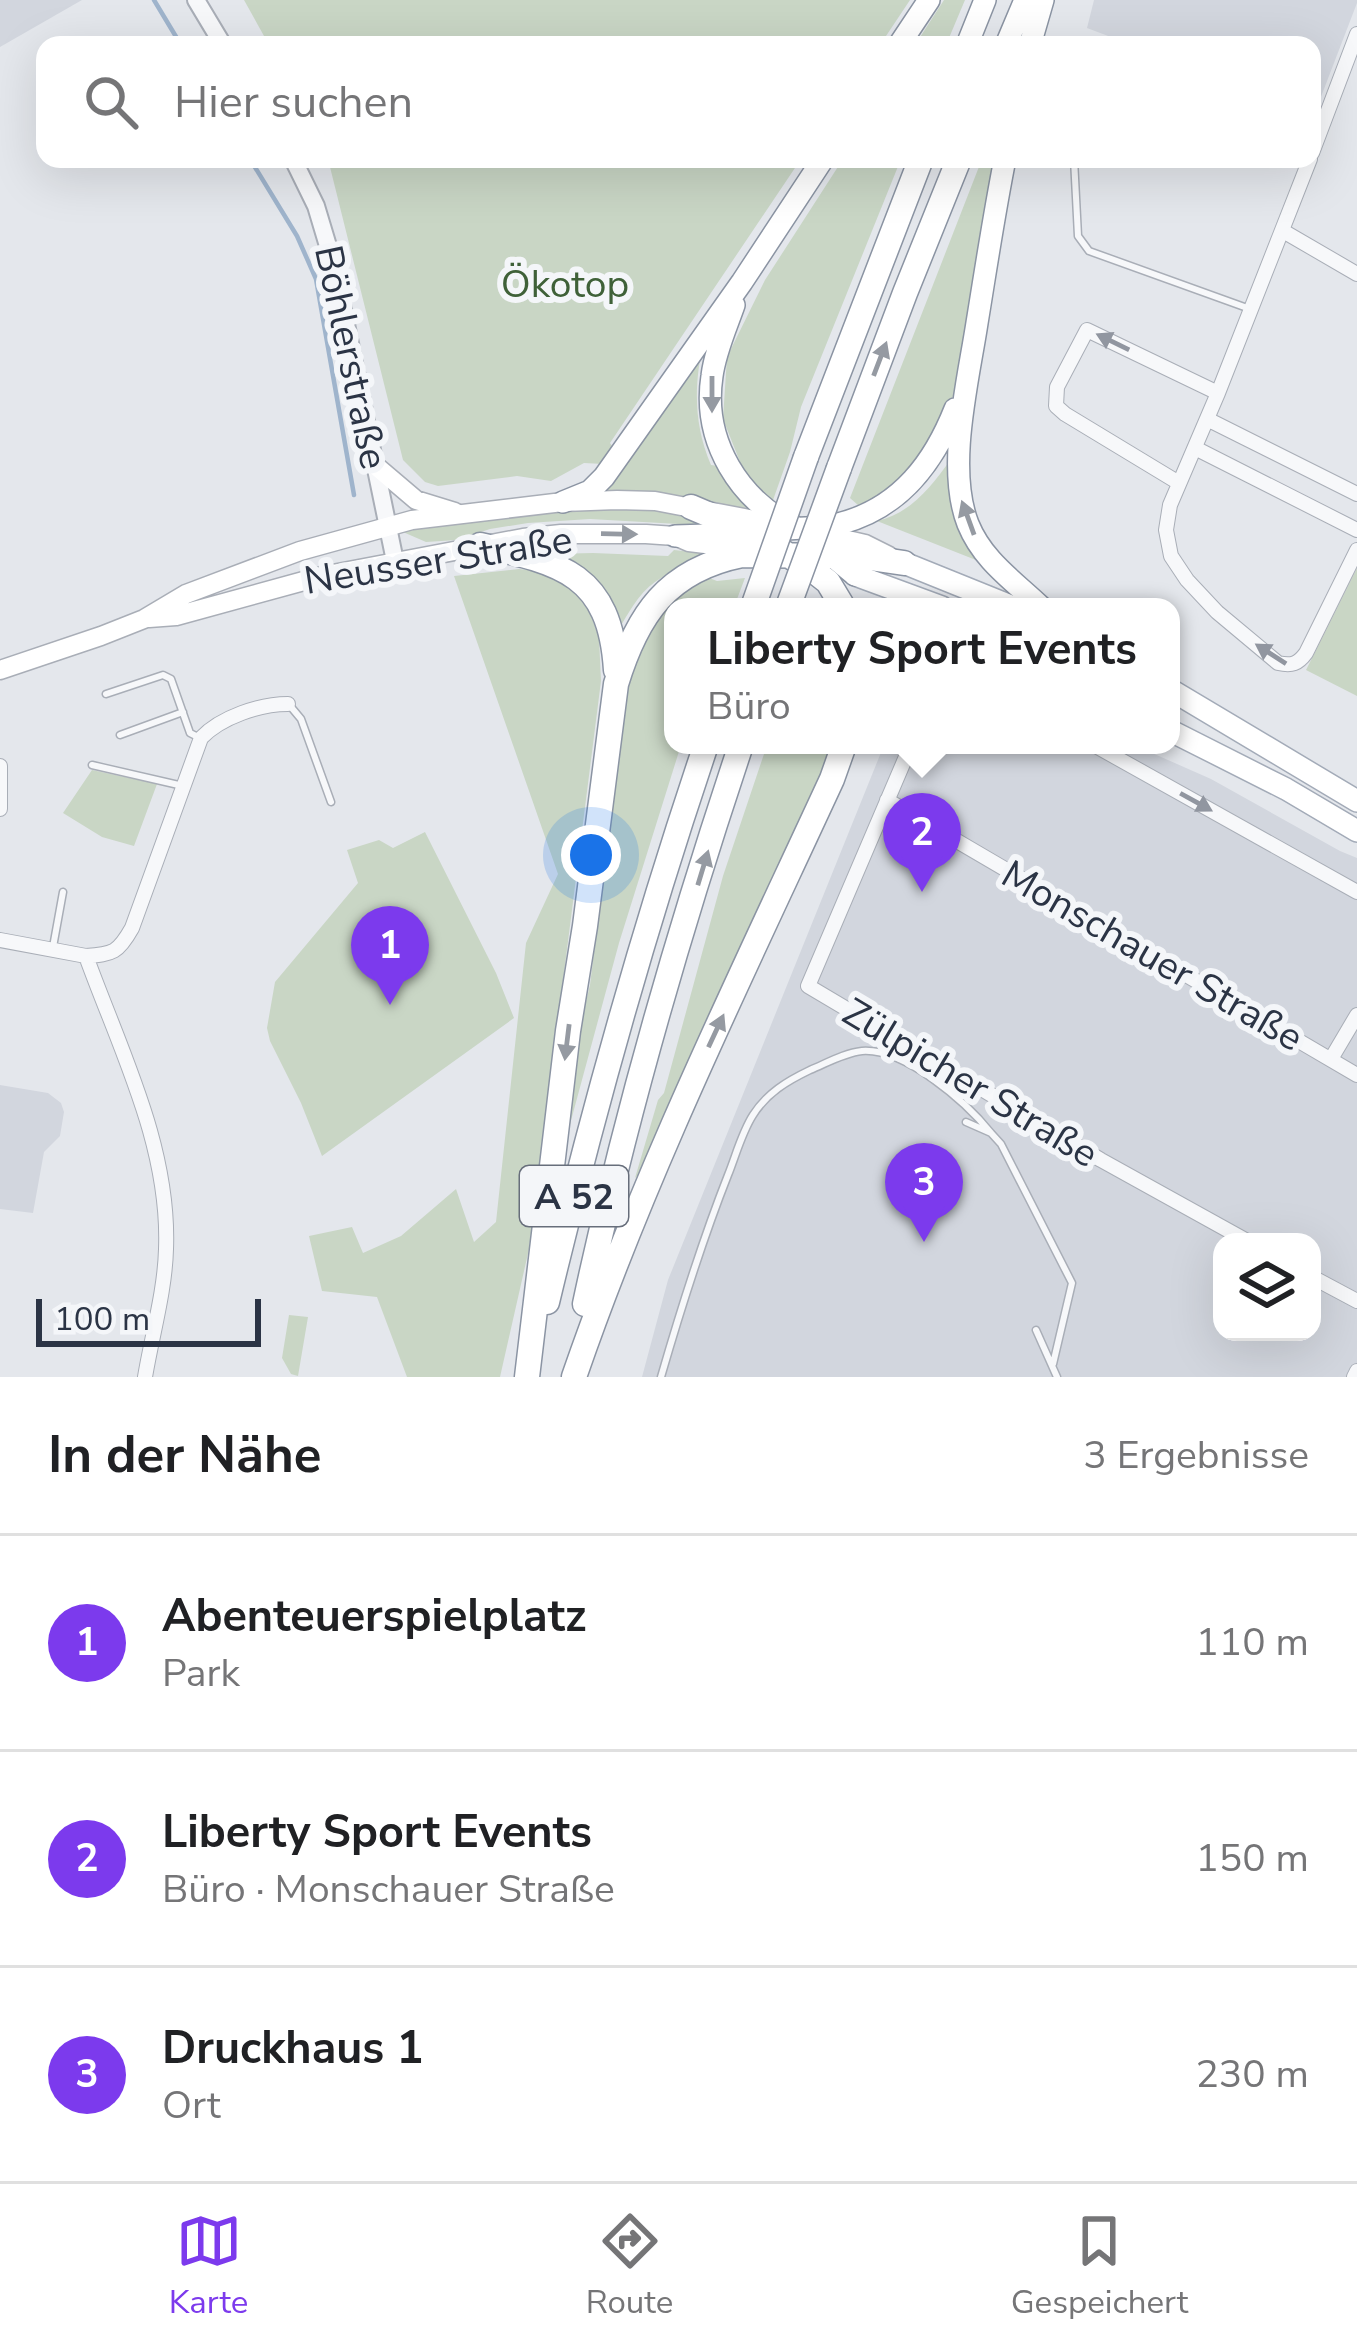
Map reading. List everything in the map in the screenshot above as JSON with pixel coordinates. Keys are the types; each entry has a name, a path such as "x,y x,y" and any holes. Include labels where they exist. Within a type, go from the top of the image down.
{"highway":[{"path":"756,598 918,168"},
{"path":"791,598 955,168"},
{"path":"692,507 788,555 828,581 838,598"},
{"path":"479,545 554,564 588,587 609,627 616,684"},
{"path":"528,1377 533,1303 616,684 638,624 677,581 698,568 742,554 856,556 904,563"},
{"name":"A 52","path":"528,1377 603,1082 703,754"},
{"name":"A 52","path":"572,1377 620,1157 738,754"},
{"path":"572,1377 649,1176 844,754"}],"main road":[{"path":"905,36 929,0"},
{"path":"971,36 986,0"},
{"path":"1010,36 1025,0"},
{"path":"1032,36 1042,0"},
{"path":"563,502 590,491 604,477 818,168"},
{"path":"1003,168 958,464 970,529 993,564 1031,598"},
{"path":"742,282 714,364 710,402 722,454 746,493 855,575"},
{"path":"675,536 827,526 861,517 886,503 928,464 969,371"},
{"path":"376,466 416,500 460,514"},
{"name":"Neusser Straße","path":"0,670 144,619 186,594 300,551 387,526 563,502 655,501 797,528 865,544 991,598"},
{"name":"Neusser Straße","path":"144,619 176,616 278,586 395,561 560,534 675,536 788,555 918,598"},
{"path":"1180,695 1357,801"},
{"path":"1180,736 1357,831"}],"street":[{"path":"196,0 218,36"},
{"path":"1321,129 1357,34"},
{"name":"Böhlerstraße","path":"297,168 323,225 343,304 395,561"},
{"path":"1307,168 1170,505 1166,530 1171,556 1190,584 1278,663 1289,665 1306,653 1357,550"},
{"path":"1283,231 1357,274"},
{"path":"1179,483 1065,414 1056,406 1057,387 1087,330 1218,393"},
{"path":"1207,419 1357,494"},
{"path":"1195,448 1357,530"},
{"path":"0,940 86,956 111,954 123,945 164,863 183,786 201,738 215,725 270,704 288,704"},
{"path":"886,800 906,754"},
{"path":"1110,754 1357,892"},
{"path":"0,768 0,809"},
{"name":"Monschauer Straße","path":"886,800 1357,1075"},
{"name":"Zülpicher Straße","path":"886,800 808,986 1233,1233"},
{"path":"86,956 155,1144 164,1192 166,1254 145,1377"},
{"path":"1330,1059 1357,1015"},
{"path":"1321,1282 1357,1301"}],"lane":[{"path":"1074,168 1078,236 1089,250 1251,310"},
{"path":"106,694 164,675 170,679 190,733 201,738"},
{"path":"288,704 301,719 331,802"},
{"path":"120,735 183,712"},
{"path":"92,766 183,786"},
{"path":"53,950 63,892"},
{"path":"662,1377 698,1249 751,1118 769,1094 792,1078 863,1051 895,1058 950,1090 1001,1144 1072,1283 1053,1364"},
{"path":"966,1122 992,1133"},
{"path":"1036,1330 1058,1377"}],"shaded area":[{"path":"0,0 82,0 0,47"},
{"path":"1094,0 1357,0 1321,97 1321,36 1108,36 1087,28"},
{"path":"880,754 1154,754 1211,779 1357,858 1357,1377 642,1377 668,1280"},
{"path":"0,1085 48,1093 64,1112 60,1136 44,1152 33,1213 0,1209"}],"green space":[{"path":"244,0 910,0 886,36 264,36"},
{"path":"944,0 965,0 950,36 921,36"},
{"name":"Ökotop","path":"330,168 795,168 610,443 614,449 603,464 584,463 551,481 517,476 438,486 425,482 403,460"},
{"path":"837,168 897,168 801,407 772,503 744,472 723,419 727,357 765,280"},
{"path":"978,168 992,168 959,381 938,433 906,478 859,506 850,498"},
{"path":"704,340 697,387 701,434 711,465 718,466 749,509 669,494 604,492 652,426"},
{"path":"951,459 981,562 877,521 910,505"},
{"path":"664,510 704,523 590,519 528,523 457,540 426,542 403,532 509,515"},
{"path":"674,550 700,553 701,557 649,587 617,632 551,554 668,556"},
{"path":"1357,568 1357,696 1306,670"},
{"path":"519,569 550,572 589,610 599,638 601,681 529,1249 500,1377 407,1377 377,1297 322,1291 309,1236 352,1227 363,1253 401,1236 456,1189 474,1242 496,1222 526,943 558,874 454,576"},
{"path":"704,576 717,581 745,578 737,598 675,598"},
{"path":"662,611 664,754 678,754 619,943 559,1165 575,1047 590,985 626,690 638,653"},
{"path":"764,754 832,754 635,1178 664,1093 723,876"},
{"path":"92,770 157,784 134,846 102,837 63,813"},
{"path":"425,832 514,1018 322,1156 270,1041 267,1028 275,982 358,883 347,850 379,840 393,848"},
{"path":"289,1315 308,1317 298,1376 291,1374 282,1358"}],"waterway":[{"path":"154,0 176,36"},
{"path":"255,168 297,236 316,279 354,495"}],"place":[{"name":"Liberty Sport Events","path":"922,892"},
{"name":"Abenteuerspielplatz","path":"390,1005"},
{"name":"Druckhaus 1","path":"924,1242"}]}
